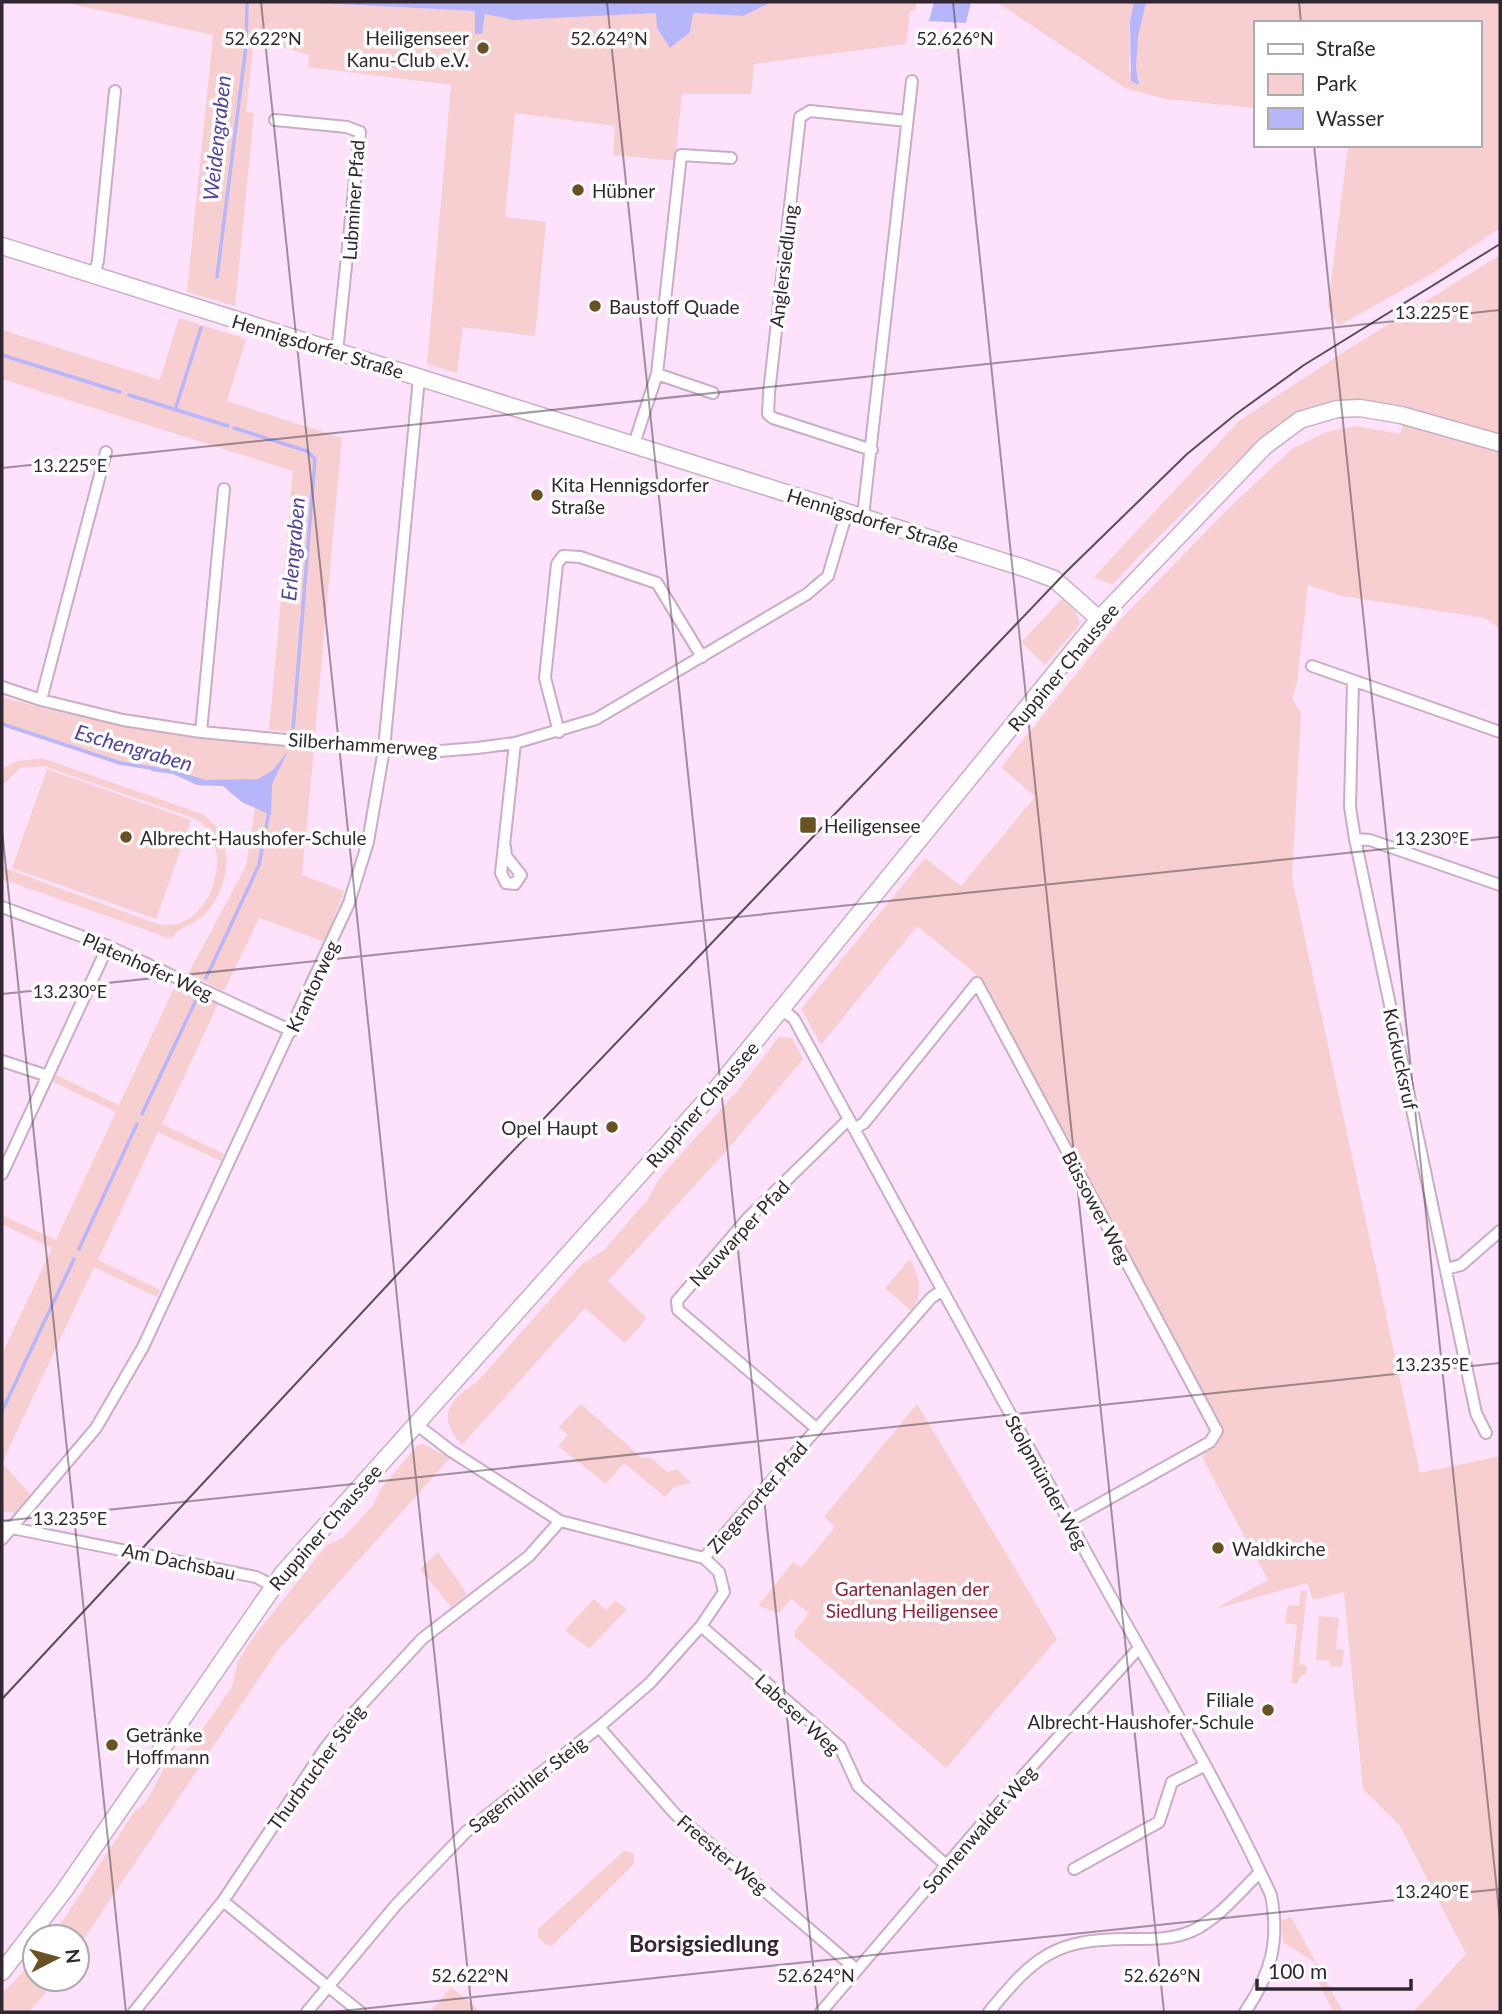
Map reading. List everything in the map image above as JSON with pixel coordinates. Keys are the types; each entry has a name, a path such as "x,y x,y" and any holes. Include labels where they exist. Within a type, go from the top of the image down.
{"main road":[{"name":"Hennigsdorfer Straße","path":"2,246 1054,579 1099,619"},
{"name":"Ruppiner Chaussee","path":"2,1972 97,1844 273,1586 678,1134 1099,619 1265,446 1290,426 1310,416 1360,408 1387,412 1500,443"}],"street":[{"path":"855,514 872,450 912,80"},
{"path":"94,275 98,261 114,91"},
{"name":"Anglersiedlung","path":"872,450 773,418 768,414 767,406 800,117 810,111 907,121"},
{"name":"Lubminer Pfad","path":"275,120 347,127 360,132 337,352"},
{"path":"634,444 657,374 681,155 731,158"},
{"path":"657,374 713,393"},
{"name":"Krantorweg","path":"2,1539 7,1527 96,1428 142,1348 332,944 358,876 375,813 384,749 419,378"},
{"path":"41,700 106,452"},
{"path":"201,732 224,489"},
{"name":"Silberhammerweg","path":"2,687 41,700 123,720 201,732 384,749 440,751 515,743 534,735 559,732 620,707 817,587 828,576 855,514"},
{"path":"559,732 546,687 545,667 557,564 563,556 580,557 657,583 702,657"},
{"path":"1312,666 1500,732"},
{"name":"Kuckucksruf","path":"1353,681 1350,807 1355,839 1476,1413 1486,1433"},
{"path":"505,847 515,743"},
{"path":"1355,839 1370,840 1500,885"},
{"name":"Platenhofer Weg","path":"2,907 108,946 292,1031"},
{"path":"2,1174 108,946"},
{"name":"Neuwarper Pfad","path":"817,1429 678,1310 677,1301 748,1218 852,1124 864,1123 977,983"},
{"name":"Büssower Weg","path":"977,983 1217,1431 1210,1442 1069,1521"},
{"name":"Stolpmünder Weg","path":"782,1009 794,1019 852,1124 941,1291 1204,1766 1271,1895 1276,1920 1270,1967 1245,2012"},
{"path":"2,1061 48,1076"},
{"path":"1446,1269 1461,1265 1500,1231"},
{"name":"Ziegenorter Pfad","path":"416,1424 451,1451 560,1521 704,1558 930,1297 941,1291"},
{"name":"Thurbrucher Steig","path":"134,2012 223,1901 326,1746 394,1666 422,1639 529,1556 560,1521"},
{"name":"Am Dachsbau","path":"7,1527 256,1577 273,1586"},
{"name":"Sagemühler Steig","path":"307,2012 326,1984 466,1832 650,1683 701,1626 724,1592 719,1572 704,1558"},
{"name":"Labeser Weg","path":"701,1626 839,1747 858,1786 947,1866"},
{"name":"Sonnenwalder Weg","path":"821,2012 1023,1776 1139,1648"},
{"name":"Freester Weg","path":"599,1727 675,1814 857,1970"},
{"path":"1074,1869 1159,1822 1172,1782 1204,1766"},
{"path":"989,2012 1013,1982 1051,1952 1087,1940 1163,1939 1189,1932 1210,1921 1260,1872"},
{"path":"223,1901 360,2012"}],"green space":[{"path":"62,2 297,2 475,11 656,13 690,32 692,13 743,16 772,2 917,2 915,10 910,11 906,44 754,64 751,94 682,94 675,161 613,155 615,126 515,113 505,217 546,222 535,336 463,327 457,373 427,364 451,85 308,67 309,55 254,39 246,112 254,113 235,306 187,292 213,35"},
{"path":"1134,2 1130,21 1129,71 1140,82 1136,52 1146,2 1500,2 1500,228 1433,273 1338,326 1328,307 1348,147 1481,147 1481,21 1254,21 1254,108 1166,99 1127,89 998,3"},
{"path":"1500,255 1500,629 1485,618 1342,596 1308,585 1297,682 1292,699 1301,712 1292,878 1420,1473 1500,1456 1500,2012 1413,2012 1466,1954 1400,1826 1363,1789 1344,1592 1313,1600 1307,1583 1215,1609 1268,1580 1202,1457 1217,1430 977,983 977,975 917,926 821,1045 801,1009 925,858 961,886 1035,797 1001,767 1120,620 1228,509 1293,448 1327,432 1356,426 1400,434 1408,410 1370,402 1345,401 1320,405 1295,415 1272,430 1242,457 1112,585 1094,577 1239,421"},
{"path":"179,318 246,339 227,401 342,438 315,734 269,730 293,471 2,379 2,330 160,380"},
{"path":"1062,599 1075,611 1080,624 1045,665 1021,642"},
{"path":"2,697 79,717 156,731 314,749 302,875 344,891 325,942 259,918 224,991 188,974 246,866 255,808 242,802 223,786 197,785 173,774 121,764 74,746 2,725"},
{"path":"42,758 202,814 213,823 225,848 225,876 214,903 205,914 178,931 172,939 2,879 2,867 155,923 174,924 190,917 203,905 212,888 217,868 216,849 209,832 196,819 44,766 20,768 2,786 4,768 17,761"},
{"path":"47,769 191,820 156,919 12,868"},
{"path":"176,984 218,1004 162,1124 224,1154 221,1161 158,1132 98,1260 160,1290 157,1297 94,1267 2,1463 2,1354 52,1248 2,1224 2,1215 56,1240 116,1112 53,1082 56,1075 119,1105"},
{"path":"779,1037 792,1038 803,1059 735,1141 608,1281 647,1318 625,1343 585,1308 462,1445 454,1435 448,1418 452,1403 476,1383 582,1264 604,1250 648,1199 659,1179 739,1089"},
{"path":"910,1259 919,1285 918,1298 911,1311 885,1288"},
{"path":"581,1404 642,1458 650,1457 667,1472 677,1469 692,1483 675,1486 665,1497 624,1463 606,1484 558,1446 568,1435 559,1427"},
{"name":"Gartenanlagen der Siedlung Heiligensee","path":"917,1404 1057,1639 946,1768 795,1637 795,1631 809,1613 791,1599 780,1613 758,1606 793,1562 801,1568 835,1527 824,1517"},
{"path":"423,1444 450,1458 278,1650 91,1928 91,1923 61,1923 134,1812 146,1802 168,1761 190,1747 232,1687 238,1661 254,1636 327,1545 343,1538 374,1504 381,1488 418,1445"},
{"path":"2,1463 31,1495 15,1513 2,1511"},
{"path":"438,1552 467,1594 451,1607 420,1569"},
{"path":"1301,1590 1307,1591 1299,1662 1307,1667 1306,1674 1300,1677 1297,1684 1291,1683 1297,1625 1285,1623 1288,1605 1299,1606"},
{"path":"594,1599 606,1610 615,1600 627,1609 589,1649 565,1630"},
{"path":"1319,1616 1339,1618 1336,1649 1344,1650 1342,1667 1330,1666 1330,1661 1316,1660"},
{"path":"624,1851 634,1853 634,1864 553,1945 546,1945 538,1937 538,1929"},
{"path":"1291,1917 1343,2012 1334,2012 1310,1967 1316,1963 1283,1942 1282,1920"},
{"path":"21,1974 21,1993 45,1993 29,2012 2,2012 2,1994"},
{"path":"451,1987 481,2012 430,2012"}],"water":[{"path":"297,2 772,2 743,16 693,13 690,32 670,48 657,28 656,13 513,20 485,14 482,34 475,34 475,11"},
{"path":"934,2 971,2 966,23 929,21"},
{"path":"1134,2 1146,2 1138,37 1136,67 1139,85 1131,81 1130,21"},
{"path":"288,751 272,784 271,815 242,802 223,786 197,785 173,774 151,771 153,768 170,769 206,780 258,779 272,771"}],"waterway":[{"name":"Weidengraben","path":"217,277 246,46 247,2"},
{"name":"Weidengraben","path":"175,410 201,328"},
{"name":"Erlengraben","path":"2,355 120,392"},
{"name":"Weidengraben","path":"129,395 228,426"},
{"name":"Erlengraben","path":"234,428 307,451 315,459 293,730"},
{"name":"Eschengraben","path":"2,724 120,763 157,769"},
{"path":"206,978 259,865 269,812"},
{"path":"142,1114 197,998"},
{"path":"79,1249 137,1124"},
{"path":"2,1411 74,1259"}],"tram line":[{"path":"2,1699 490,1175 1067,571 1187,454 1236,414 1304,365 1500,244"}],"place":[{"name":"Heiligenseer Kanu-Club e.V.","path":"483,48"},
{"name":"Hübner","path":"578,190"},
{"name":"Baustoff Quade","path":"595,306"},
{"name":"Kita Hennigsdorfer Straße","path":"537,495"},
{"name":"Heiligensee","path":"808,825"},
{"name":"Albrecht-Haushofer-Schule","path":"126,837"},
{"name":"Opel Haupt","path":"612,1127"},
{"name":"Waldkirche","path":"1218,1548"},
{"name":"Filiale Albrecht-Haushofer-Schule","path":"1268,1710"},
{"name":"Getränke Hoffmann","path":"112,1745"}],"district":[{"name":"Borsigsiedlung","path":"704,1943"}]}
